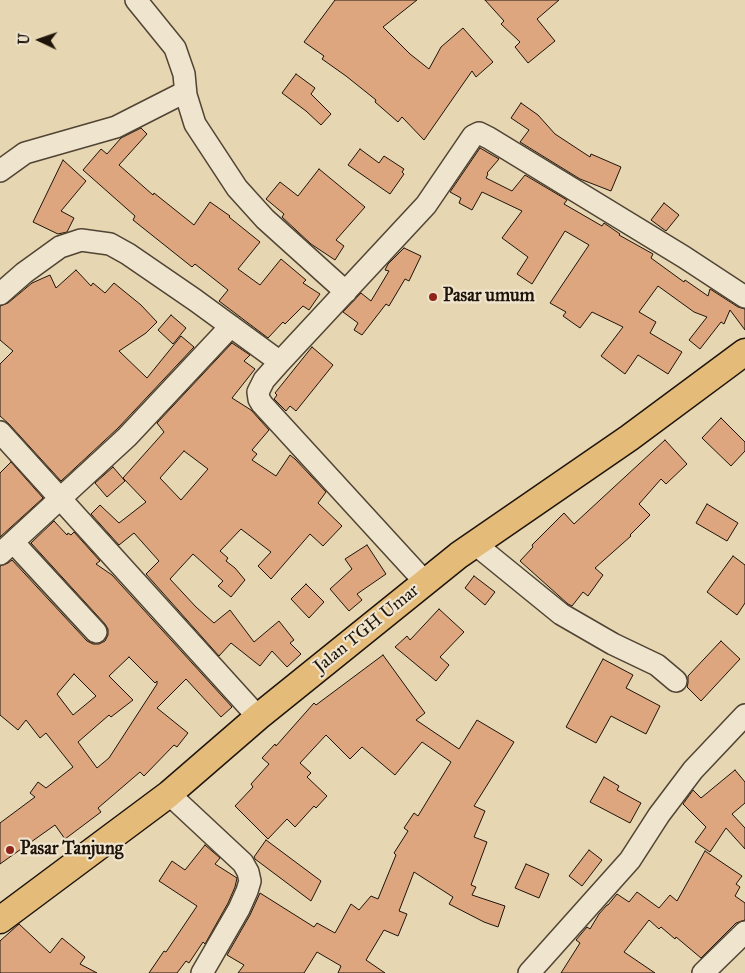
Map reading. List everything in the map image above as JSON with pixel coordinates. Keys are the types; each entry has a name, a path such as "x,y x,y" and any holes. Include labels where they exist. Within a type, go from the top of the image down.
{"main road":[{"name":"Jalan TGH Umar","path":"2,915 169,794 258,717 475,544 629,438 745,352"}],"street":[{"path":"136,0 175,48 184,74 186,98 195,124 237,188 266,219 346,292"},
{"path":"0,171 25,153 116,126 186,98"},
{"path":"425,582 262,404 258,392 260,386 280,362 426,204 473,136 479,133 498,143 684,257 745,297"},
{"path":"0,294 24,273 60,247 81,240 110,244 128,254 232,326 280,362"},
{"path":"96,632 7,548 128,437 232,326"},
{"path":"0,432 258,717"},
{"path":"475,544 562,614 613,644 657,665 676,681"},
{"path":"529,973 630,860 659,815 693,770 745,715"},
{"path":"169,794 243,862 250,881 239,909 202,973"},
{"path":"703,973 745,932"}],"building":[{"path":"335,0 417,0 383,27 410,54 429,69 441,47 463,28 493,62 476,77 472,71 424,140 402,117 398,122 375,102 376,100 322,59 324,56 304,42"},
{"path":"485,0 559,0 537,19 555,41 528,63 515,47 520,42 501,24 504,21"},
{"path":"296,74 315,88 311,94 331,114 321,125 282,93"},
{"path":"521,103 538,115 555,134 590,157 591,154 621,167 611,191 580,179 520,142 529,130 511,118"},
{"path":"141,128 147,134 119,165 153,195 154,193 194,225 210,202 230,216 260,242 238,269 260,285 281,259 306,280 303,283 320,294 309,310 303,306 285,324 283,322 268,338 219,301 228,290 195,264 192,267 133,220 135,216 83,170 101,149 107,154 121,138"},
{"path":"480,148 499,159 487,173 486,178 512,191 525,175 567,200 564,204 602,226 604,223 619,235 653,254 651,258 684,282 685,280 708,296 710,289 738,307 745,309 745,330 730,310 724,324 721,322 700,349 689,340 707,317 694,312 658,286 639,312 656,322 650,333 682,352 668,374 638,355 625,374 601,356 623,327 592,312 580,328 563,316 566,312 550,303 589,245 565,231 532,284 517,274 528,257 502,238 522,211 482,192 472,210 459,203 461,198 450,192"},
{"path":"360,149 379,163 384,156 404,169 402,172 404,174 390,194 348,165"},
{"path":"63,160 86,181 61,211 74,218 67,232 58,234 33,222"},
{"path":"319,169 365,207 336,240 344,246 335,260 311,244 282,217 284,214 266,199 280,182 298,196"},
{"path":"664,203 679,215 666,231 651,220"},
{"path":"404,248 421,256 409,281 405,279 389,306 386,304 362,335 354,330 358,323 343,312 361,293 371,301 389,271 385,270 388,264"},
{"path":"76,270 91,286 93,283 105,293 114,283 141,305 157,322 146,333 119,351 147,378 181,336 194,347 118,428 61,481 0,416 0,364 13,351 0,340 0,306 8,303 32,283 50,275 56,288"},
{"path":"171,315 186,328 173,344 158,330"},
{"path":"232,343 250,355 244,361 255,369 232,398 251,410 269,430 252,450 257,454 252,460 276,476 290,455 326,492 318,503 342,526 323,546 310,534 271,579 258,566 271,552 241,529 220,551 228,558 226,561 245,580 231,597 218,586 223,581 193,554 170,579 214,623 230,610 254,642 279,621 294,640 290,643 301,654 287,667 272,651 260,666 231,643 219,656 146,574 159,561 134,533 119,545 91,514 100,505 119,523 146,502 123,478 164,432 157,423","holes":["184,451 208,469 181,500 160,478"]},
{"path":"312,347 333,365 296,411 290,406 286,411 274,399 277,395 275,393"},
{"path":"721,418 745,442 745,451 731,466 702,438"},
{"path":"665,440 687,464 666,484 661,479 639,504 650,515 631,536 595,568 603,575 588,596 583,592 572,606 568,604 520,561 533,547 532,545 564,513 574,524"},
{"path":"11,462 43,498 0,537 0,473"},
{"path":"113,467 125,481 107,497 95,483"},
{"path":"707,504 738,523 727,541 696,523"},
{"path":"54,521 67,535 68,533 71,535 74,532 100,561 96,564 112,575 232,707 221,717 186,679 157,708 188,733 177,747 174,745 144,776 140,772 98,808 101,812 65,839 55,825 0,864 0,823 35,797 30,793 38,782 46,788 73,767 46,733 40,738 26,720 18,730 0,715 0,566 12,560 87,641 99,644 105,641 108,635 108,629 105,624 31,543","holes":["129,657 155,683 157,681 157,684 109,758 97,768 78,742 109,715 111,717 133,700 109,676","74,674 96,696 73,715 57,694"]},
{"path":"367,545 386,574 357,594 362,600 349,611 330,589 352,569 345,559"},
{"path":"733,556 745,565 745,603 737,615 707,592"},
{"path":"474,576 495,592 485,605 465,588"},
{"path":"306,584 324,602 309,618 291,599"},
{"path":"439,609 464,632 440,657 449,665 436,681 395,647 407,636 410,640"},
{"path":"721,641 740,659 701,701 687,687 688,676"},
{"path":"383,655 425,713 416,720 459,749 477,720 514,742 474,806 485,811 474,837 487,842 471,885 476,887 472,895 505,906 498,927 449,904 453,897 414,872 399,911 407,914 398,936 384,930 366,960 385,973 338,973 341,966 317,952 304,973 238,973 244,965 227,955 250,915 260,893 314,927 317,923 335,933 351,904 359,910 371,896 378,899 396,855 394,853 408,831 404,828 414,813 418,816 451,762 422,742 395,775 362,747 350,759 326,735 300,763 311,773 307,777 327,796 316,808 314,806 295,827 287,819 268,839 235,806 253,787 251,784 269,764 262,758 275,744 276,746 314,703 316,705"},
{"path":"603,659 633,675 626,688 660,706 646,734 611,716 596,743 566,727"},
{"path":"735,770 745,782 745,803 732,814 745,828 745,849 726,828 710,852 695,842 706,827 683,804 693,790 701,798"},
{"path":"604,777 619,786 617,790 641,803 630,823 590,802"},
{"path":"266,840 321,881 311,901 255,859 254,857"},
{"path":"205,845 220,858 215,864 237,878 228,903 205,944 203,942 189,963 186,961 177,973 149,973 164,951 166,952 197,906 159,881 172,861 185,870"},
{"path":"589,850 602,860 582,886 569,876"},
{"path":"705,851 742,876 736,884 740,887 735,896 745,903 745,920 736,923 701,958 676,937 675,939 661,927 659,929 649,920 624,952 655,973 561,973 580,943 576,940 587,927 590,929 599,914 617,894 629,902 637,892 659,908 670,895 677,901"},
{"path":"526,864 549,874 539,898 515,888"},
{"path":"19,924 50,953 62,938 85,957 80,964 97,973 0,973 0,941"}],"place":[{"name":"Pasar umum","path":"433,297"},
{"name":"Pasar Tanjung","path":"10,850"}]}
